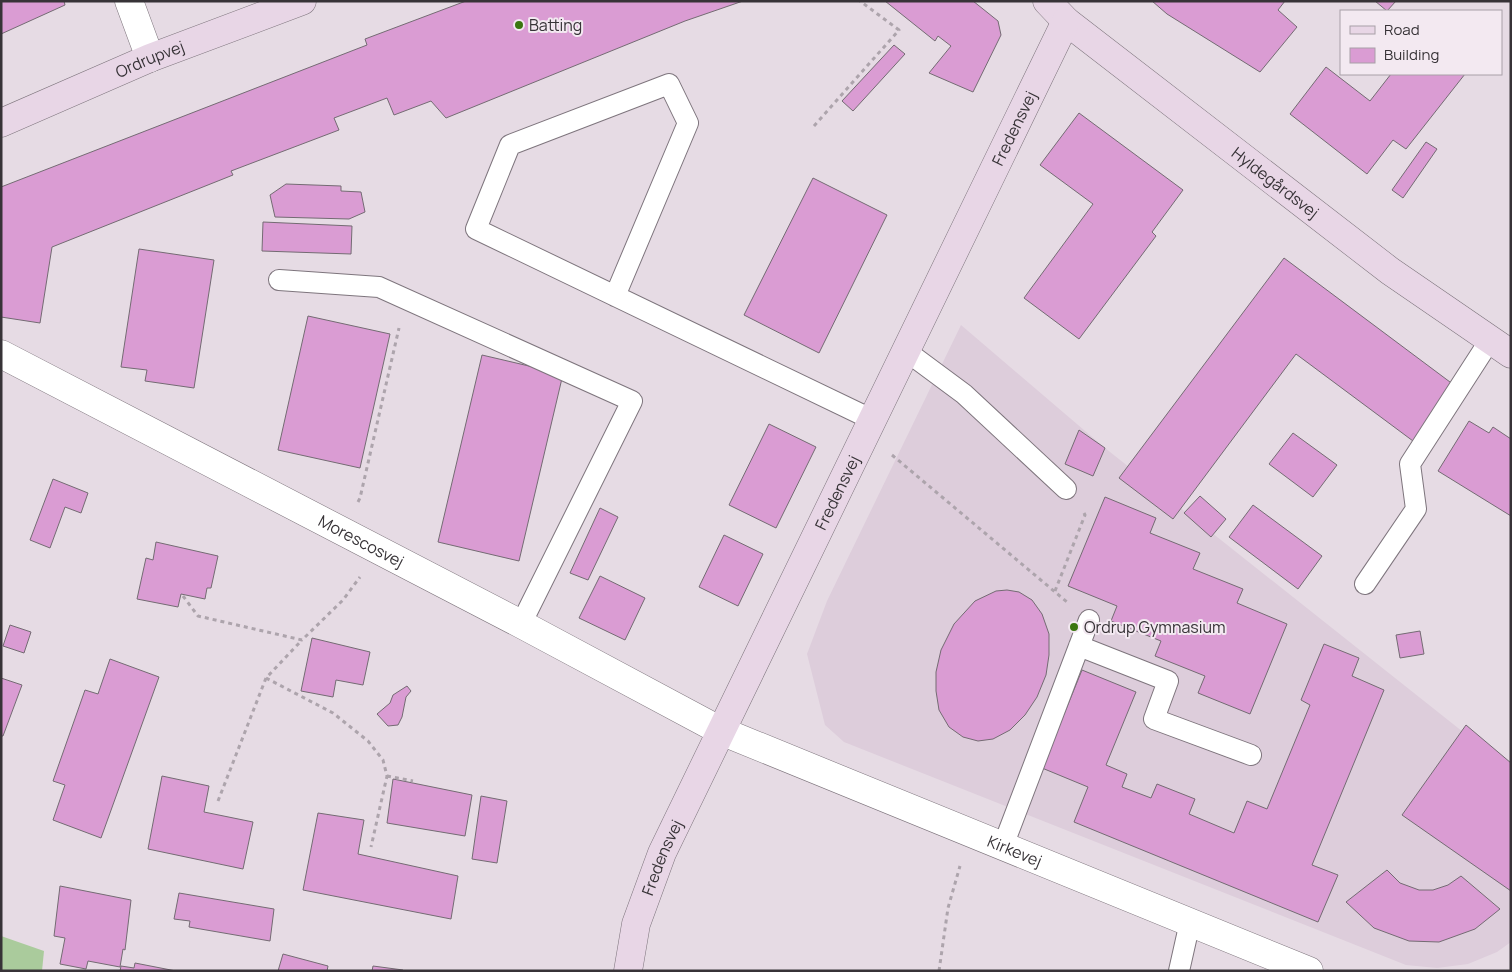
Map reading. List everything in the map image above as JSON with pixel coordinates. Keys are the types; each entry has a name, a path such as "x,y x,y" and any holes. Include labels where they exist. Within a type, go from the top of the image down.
{"street":[{"path":"129,1 150,58"},
{"name":"Ordrupvej","path":"1,123 150,58 302,1"},
{"name":"Hyldegårdsvej","path":"1048,1 1066,21 1390,271 1500,347"},
{"name":"Fredensvej","path":"628,971 636,924 662,854 1066,21"},
{"name":"Morescosvej","path":"1,354 521,624 721,731"},
{"name":"Kirkevej","path":"721,731 1309,971"}],"lane":[{"path":"614,296 688,123 669,84 510,145 476,229 614,296 868,430"},
{"path":"279,280 379,287 632,401 521,624"},
{"path":"1365,584 1416,509 1410,464 1500,347"},
{"path":"906,351 964,394 1066,489"},
{"path":"1003,846 1089,620"},
{"path":"1079,646 1168,681 1154,719 1251,755"},
{"path":"1179,971 1190,922"}],"path":[{"path":"814,126 899,30 860,1"},
{"path":"341,530 360,498 400,325 412,302"},
{"path":"868,430 895,456 1089,620"},
{"path":"1055,591 1086,515 1066,489"},
{"path":"218,802 266,678 343,600 378,550"},
{"path":"183,596 198,616 302,640"},
{"path":"266,678 333,713 368,741 383,760 387,776 371,847"},
{"path":"387,776 413,781"},
{"path":"939,971 948,908 970,832"}],"shaded area":[{"name":"Ordrup Gymnasium","path":"961,325 1105,448 1511,770 1511,942 1497,952 1468,964 1437,968 1406,965 844,742 825,725 807,654 827,601"}],"green space":[{"path":"1,936 44,951 42,971 1,971"}],"building":[{"path":"1,1 64,1 65,5 1,34"},
{"path":"466,1 743,1 685,21 446,118 431,101 394,115 387,98 334,118 339,130 231,171 233,175 52,247 40,323 1,317 1,187 367,45 365,39"},
{"path":"885,1 973,1 998,21 1001,35 973,92 929,73 951,46 938,36 935,41"},
{"path":"1152,1 1285,1 1278,10 1297,27 1260,72 1167,14"},
{"path":"1375,1 1396,1 1386,10"},
{"path":"894,45 905,54 853,111 842,101"},
{"path":"1326,67 1370,101 1390,75 1464,75 1406,149 1393,140 1367,174 1290,114"},
{"path":"1079,113 1183,190 1152,232 1156,236 1079,339 1024,298 1093,204 1040,165"},
{"path":"1426,142 1437,149 1403,198 1392,190"},
{"path":"813,178 887,215 819,353 744,315"},
{"path":"286,184 341,186 341,191 361,192 365,212 349,219 275,217 270,195"},
{"path":"263,222 352,226 351,254 262,251"},
{"path":"139,249 214,260 194,388 145,381 147,370 121,367"},
{"path":"1284,258 1454,385 1413,441 1296,354 1173,519 1119,478"},
{"path":"308,316 390,334 360,468 278,450"},
{"path":"482,355 563,374 519,561 438,542"},
{"path":"1469,421 1489,433 1493,427 1511,439 1511,516 1438,471"},
{"path":"769,424 816,447 776,528 729,505"},
{"path":"1079,430 1105,448 1093,476 1065,464"},
{"path":"1293,433 1337,465 1313,497 1269,464"},
{"path":"53,479 88,493 81,513 65,507 50,548 30,540"},
{"path":"1200,496 1226,519 1211,537 1184,513"},
{"path":"1105,497 1156,518 1150,533 1200,553 1193,569 1243,589 1237,603 1287,624 1250,714 1198,693 1205,676 1155,656 1161,641 1111,621 1117,606 1068,586"},
{"path":"1253,505 1322,556 1298,589 1229,537"},
{"path":"600,508 618,517 588,580 570,573"},
{"path":"724,535 763,554 738,606 699,587"},
{"path":"156,542 218,556 211,588 207,588 205,599 181,594 178,607 137,599 146,558 153,560"},
{"path":"600,576 645,598 625,640 579,618"},
{"path":"996,591 1019,592 1032,600 1042,614 1049,634 1049,655 1046,675 1037,697 1025,715 1010,730 993,739 978,741 963,737 949,727 939,710 936,672 941,650 954,624 975,601"},
{"path":"10,625 31,632 24,653 3,646"},
{"path":"1420,631 1424,654 1400,658 1396,635"},
{"path":"312,638 370,652 363,685 336,680 333,697 301,691"},
{"path":"1324,644 1359,658 1352,676 1384,690 1312,865 1338,875 1318,922 1074,822 1088,787 1042,768 1082,670 1136,692 1106,765 1127,774 1122,787 1151,798 1157,784 1195,799 1189,814 1234,833 1247,801 1267,809 1310,705 1301,700"},
{"path":"110,659 159,677 101,838 53,820 65,785 53,781 85,690 98,694"},
{"path":"1,678 22,685 3,736 1,736"},
{"path":"407,686 411,691 406,697 402,717 398,725 388,726 377,714 390,703 393,695"},
{"path":"1466,725 1511,763 1511,891 1402,815"},
{"path":"162,776 209,786 204,812 253,822 243,869 148,849"},
{"path":"393,779 472,795 465,836 387,823"},
{"path":"481,796 507,801 497,863 472,859"},
{"path":"318,813 364,820 358,854 458,876 451,919 303,890"},
{"path":"1387,870 1400,883 1419,890 1433,890 1448,885 1461,876 1500,909 1475,929 1439,942 1409,941 1374,928 1346,902"},
{"path":"60,886 131,900 125,950 123,949 120,967 88,961 86,969 60,964 65,938 54,936"},
{"path":"179,893 274,909 270,941 189,927 190,921 174,919"},
{"path":"283,954 328,966 327,971 278,971"},
{"path":"135,963 176,971 120,971 121,966 134,968"},
{"path":"373,966 403,970 403,971 372,971"}],"place":[{"name":"Batting","path":"519,25"},
{"name":"Ordrup Gymnasium","path":"1074,627"}]}
